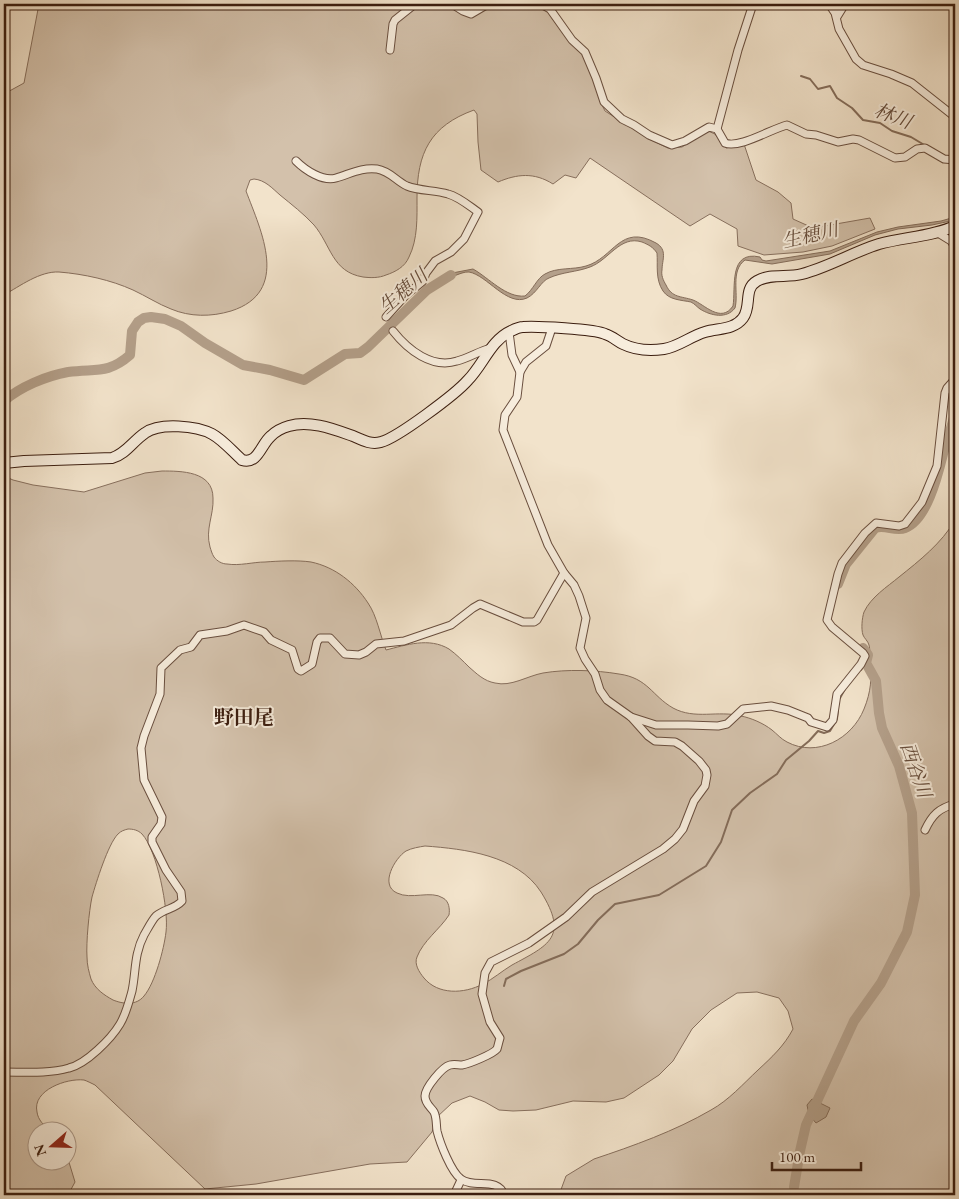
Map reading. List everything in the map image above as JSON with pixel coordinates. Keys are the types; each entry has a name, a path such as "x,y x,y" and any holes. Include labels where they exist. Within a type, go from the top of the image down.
{"main road":[{"path":"4,463 112,458 120,455 147,431 164,426 206,431 215,436 242,460 246,461 257,456 272,435 281,429 297,424 319,425 368,442 382,442 410,425 460,388 470,379 499,339 521,327 600,332 623,344 638,349 666,349 705,332 729,327 739,322 747,311 749,292 752,285 759,280 769,277 801,274 881,244 938,233 955,226"}],"street":[{"path":"390,50 395,20 415,4"},
{"path":"452,4 463,12 471,14 488,4"},
{"path":"540,4 550,9 572,40 585,52 604,102 622,119 649,135 672,144 685,141 709,127 717,129"},
{"path":"753,4 738,50 717,129 725,143 730,145 789,125 806,134 838,142 853,139 859,140 895,158 905,157 917,149 925,148 946,159 955,160"},
{"path":"829,4 837,17 839,29 856,59 863,65 912,83 955,117"},
{"path":"837,17 845,4"},
{"path":"296,161 310,172 335,179 358,170 376,168 384,170 408,186 448,194 461,200 478,212 464,239 451,252 435,261 426,273 423,281 405,296 386,317"},
{"path":"938,233 951,241 955,247"},
{"path":"504,1195 503,1191 496,1185 478,1185 461,1180 452,1168 437,1132 435,1115 425,1100 425,1092 429,1084 450,1065 465,1064 491,1054 496,1050 500,1038 490,1022 482,994 483,979 487,968 494,960 529,943 566,917 592,892 663,849 675,839 683,829 694,801 707,780 706,770 691,753 675,742 655,741 631,717 603,696 598,686 596,674 582,653 580,643 586,618 574,585 564,573 548,545 503,430 503,421 506,413 517,396 520,372 526,362 546,346 552,328"},
{"path":"393,331 407,348 438,363 447,364 492,347"},
{"path":"509,332 512,356 520,372"},
{"path":"631,717 658,726 718,726 727,724 743,710 772,706 788,710 825,727 829,726 833,720 838,694 865,656 832,627 827,620 838,574 842,563 872,526 880,523 899,526 905,524 922,502 937,466 945,393 955,379"},
{"path":"4,1072 50,1071 68,1068 81,1064 98,1049 120,1024 129,1003 138,947 144,934 156,916 177,906 182,900 181,892 166,870 152,842 152,837 162,817 144,780 141,752 144,736 160,694 161,668 177,652 191,647 200,635 244,626 264,632 271,640 289,647 292,650 298,669 301,671 312,664 320,638 330,638 348,655 362,655 376,644 404,641 451,625 480,604 523,622 534,622 537,620 564,573"},
{"path":"925,830 929,822 942,808 955,804"},
{"path":"454,1195 461,1180"}],"shaded area":[{"path":"39,4 547,4 552,18 568,40 582,52 605,111 649,139 668,148 682,147 708,131 715,134 726,148 744,144 756,180 778,192 791,203 793,219 813,228 870,218 875,229 832,246 803,252 764,255 738,246 737,229 710,214 690,226 590,158 576,178 565,175 553,184 546,180 526,175 498,182 481,170 477,114 474,110 447,124 429,143 423,155 420,168 416,228 412,250 405,264 389,274 378,277 363,277 345,270 333,257 320,233 310,221 268,185 254,179 250,180 246,191 264,242 267,259 266,275 261,290 249,302 231,311 208,315 186,314 107,280 59,272 37,276 4,295 4,94 24,83"},
{"name":"生穂川","path":"955,217 955,220 898,229 875,235 830,254 772,264 745,260 740,265 736,276 735,308 728,314 723,315 709,313 691,302 668,296 660,286 657,272 657,253 649,245 634,241 621,245 597,264 549,278 530,296 520,300 505,295 476,274 469,272 437,281 447,274 473,269 504,291 518,296 525,296 545,274 555,270 586,266 596,262 625,239 634,237 644,238 656,243 662,249 664,255 662,276 671,292 677,296 693,300 713,311 723,313 733,306 734,281 738,265 743,259 750,256 760,257 766,261 830,251 877,232"},
{"path":"178,471 195,474 208,482 212,489 212,510 208,534 213,556 217,560 225,564 237,565 282,561 311,562 336,572 357,589 371,608 386,650 418,643 441,645 452,651 487,681 501,684 507,684 537,674 562,671 581,670 629,676 643,683 666,703 681,712 732,714 745,717 765,725 787,742 810,748 832,743 842,737 851,729 864,709 870,691 871,679 869,647 862,630 863,614 867,607 880,593 930,551 955,520 955,1195 559,1195 566,1176 594,1159 668,1131 718,1106 773,1056 786,1041 793,1029 788,1011 779,998 757,992 737,993 711,1010 692,1029 673,1061 659,1075 624,1098 606,1102 573,1101 536,1110 513,1111 499,1110 470,1096 452,1103 437,1117 432,1132 407,1162 370,1164 256,1184 205,1189 95,1085 84,1080 60,1083 40,1097 37,1104 37,1112 41,1122 28,1122 28,1172 72,1172 75,1182 68,1195 4,1195 4,476 33,485 84,492 145,473","holes":["128,829 142,834 147,842 157,866 166,910 166,932 152,983 141,999 129,1003 113,1000 97,989 91,979 87,963 87,951 92,897 106,855 120,832","425,846 457,849 489,856 504,862 531,880 541,892 549,907 554,930 551,938 545,945 487,982 468,990 452,991 436,988 430,984 419,971 416,960 423,946 449,915 448,903 445,899 433,895 408,896 397,893 389,884 389,878 397,859 406,851"]},
{"path":"812,1099 830,1108 826,1117 816,1123 809,1115 807,1105"}],"waterway":[{"name":"林川","path":"801,76 810,79 818,89 830,86 837,98 852,108 863,120 880,123 892,131 911,137 926,146"},
{"name":"林川","path":"950,162 955,168"},
{"name":"生穂川","path":"4,401 25,387 51,376 68,372 100,370 114,366 130,355 132,331 138,322 144,318 151,317 165,319 181,326 205,343 243,365 270,370 304,380 345,354 360,353 427,290 451,275"},
{"name":"西谷川","path":"838,584 846,564 875,528 905,528 920,516 935,484 955,413"},
{"name":"西谷川","path":"794,1187 806,1125 854,1021 881,983 907,932 915,895 912,813 899,766 882,728 876,681 866,663 868,655 863,648"},
{"name":"西谷川","path":"861,670 866,663"},
{"path":"840,698 845,689"},
{"path":"504,986 506,979 564,954 578,944 598,920 615,904 659,895 706,866 721,842 732,810 750,793 777,774 786,760 818,731 824,733 830,731 837,719 838,710"}],"district":[{"name":"野田尾","path":"244,717"}]}
